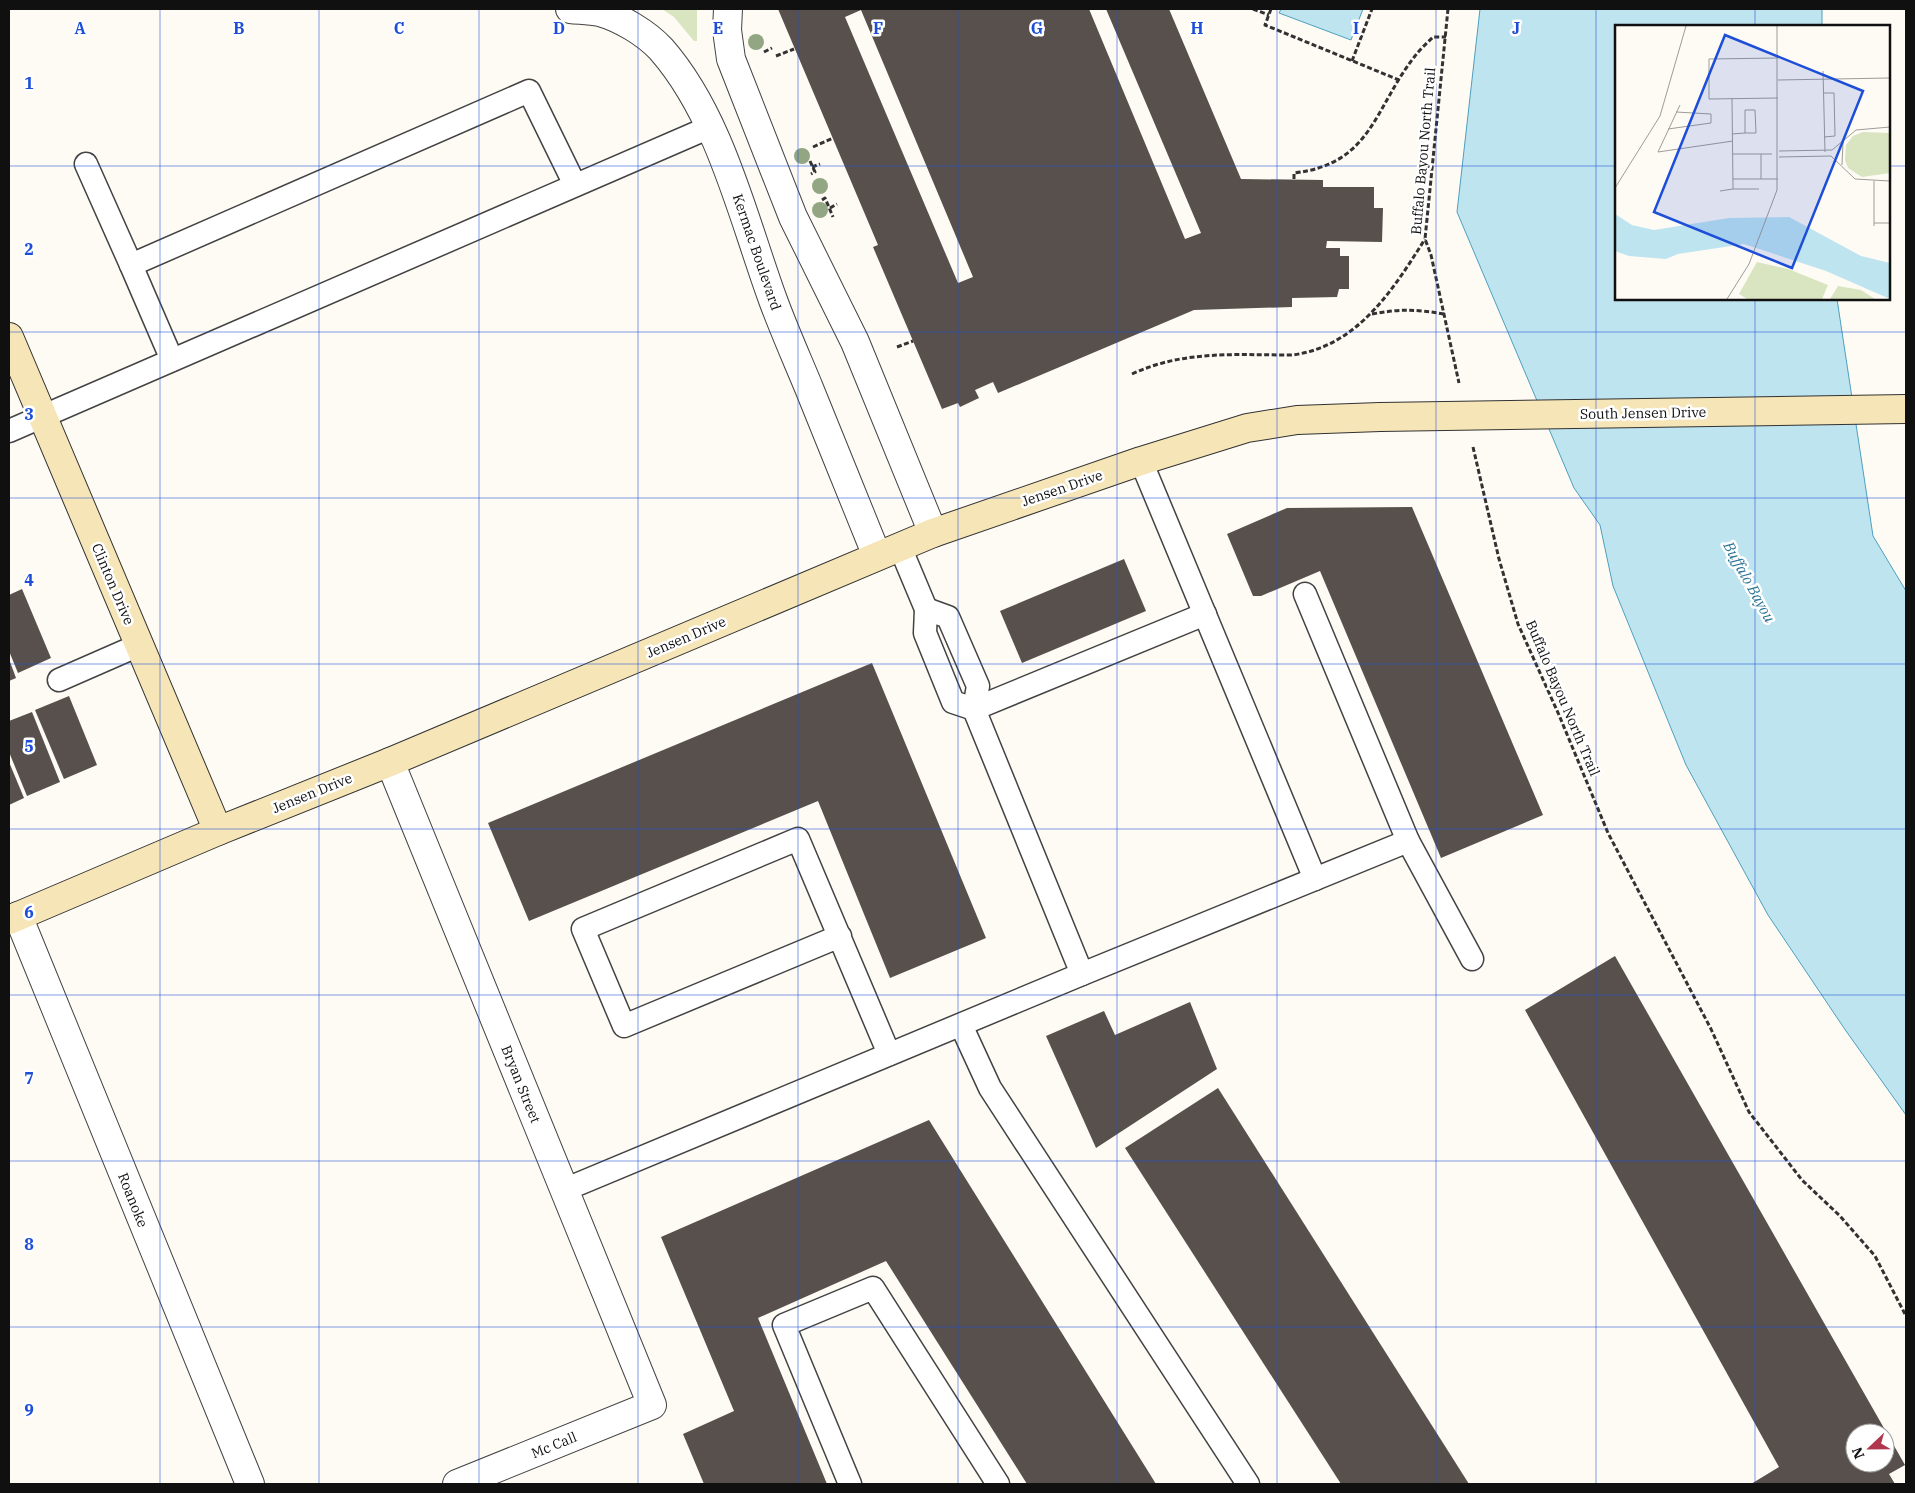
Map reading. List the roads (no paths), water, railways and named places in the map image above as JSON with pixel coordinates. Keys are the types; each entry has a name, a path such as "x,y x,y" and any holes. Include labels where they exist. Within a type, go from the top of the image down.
{"main road":[{"name":"Clinton Drive","path":"9,337 218,831"},
{"name":"South Jensen Drive","path":"1380,417 1906,409"},
{"name":"Jensen Drive","path":"13,918 218,831 390,762 933,533 1141,461 1247,428 1297,420 1380,417"}],"street":[{"name":"Kermac Boulevard","path":"570,9 590,10 608,15 635,28 648,37 673,66 710,127 733,184 773,301 888,552"},
{"path":"728,9 727,30 730,60 794,217 855,342 933,533"},
{"name":"Bryan Street","path":"390,762 652,1405"},
{"name":"Roanoke","path":"13,918 250,1484"},
{"name":"Mc Call","path":"457,1484 652,1405"}],"lane":[{"path":"130,265 529,91 575,185"},
{"path":"9,431 710,127"},
{"path":"86,164 172,360"},
{"path":"1141,461 1315,879"},
{"path":"888,552 926,609 948,617 978,686 974,709 1082,974"},
{"path":"1305,594 1408,841 1472,959"},
{"path":"974,709 1205,614"},
{"path":"59,680 140,645"},
{"path":"840,936 624,1026 583,929 798,839 840,936 889,1054"},
{"path":"564,1190 1082,974 1408,841"},
{"path":"961,1025 990,1088 1248,1484"},
{"path":"850,1484 784,1325 873,1288 998,1484"}],"water":[{"path":"1281,9 1363,9 1351,40 1279,13"},
{"name":"Buffalo Bayou","path":"1480,9 1822,9 1822,25 1615,25 1615,300 1837,300 1873,536 1906,591 1906,1115 1846,1031 1768,915 1686,765 1613,586 1600,525 1574,488 1457,212"}]}
